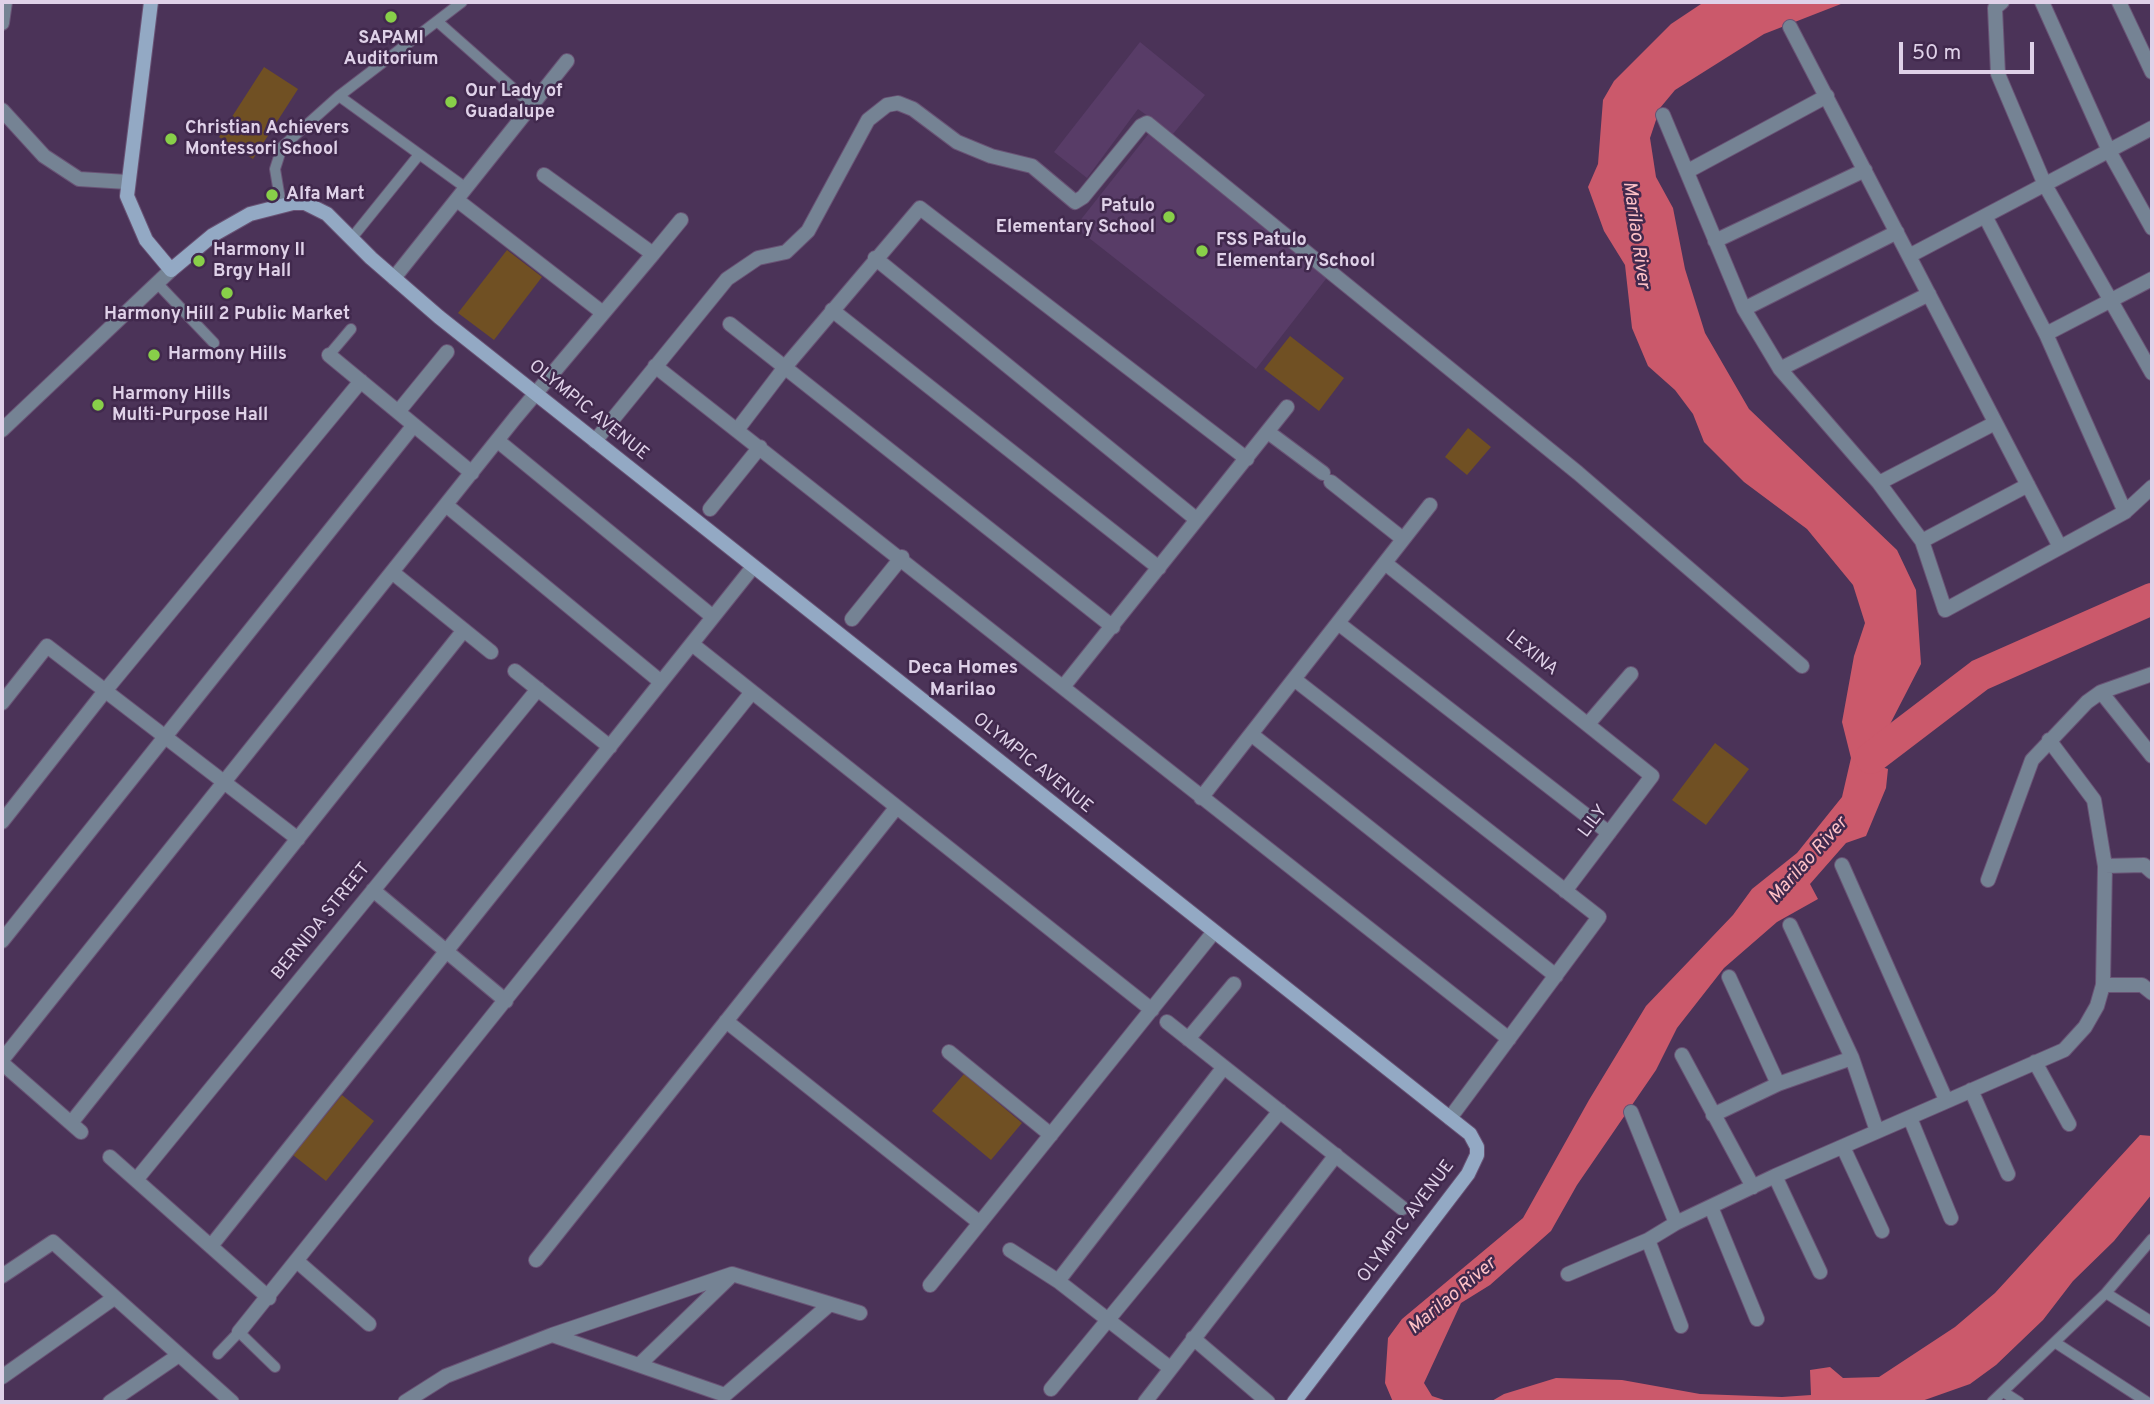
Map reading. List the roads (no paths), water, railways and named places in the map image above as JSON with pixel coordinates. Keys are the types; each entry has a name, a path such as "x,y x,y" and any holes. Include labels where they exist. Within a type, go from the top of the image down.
{"street":[{"path":"2,23 5,2"},
{"path":"2,429 171,270 140,229 129,204 127,182 151,2"},
{"path":"2002,2 1995,8 1998,74 2045,185 2112,298 2152,373"},
{"path":"2042,2 2109,151 2152,228"},
{"path":"2119,2 2152,72"},
{"path":"1790,27 2060,547"},
{"path":"394,278 567,61"},
{"path":"1688,171 1827,96"},
{"path":"595,441 727,279 744,264 758,258 778,256 795,246 808,231 868,120 887,104 898,103 913,109 957,142 991,156 1032,166 1075,202 1083,197 1141,126 1149,124 1568,464 1802,666"},
{"path":"2,110 44,156 79,179 127,182"},
{"path":"1663,115 1744,309 1780,369 1879,482 1922,541 1945,610 2125,512 2152,487"},
{"path":"1909,256 2152,128"},
{"path":"1715,241 1865,170"},
{"path":"544,175 653,254"},
{"path":"461,194 603,313"},
{"name":"OLYMPIC AVENUE","path":"171,270 232,223 281,205 305,203 316,207 394,278 536,394 1213,933 1450,1118 1475,1141 1477,1147 1474,1163 1428,1229 1294,1402"},
{"path":"737,430 875,258 916,210 922,209 1247,459"},
{"path":"1984,216 2046,334 2125,512"},
{"path":"464,630 298,839 76,1128 2,1061 446,505 681,220"},
{"path":"1744,309 1897,232"},
{"path":"875,258 1196,519"},
{"path":"2046,334 2152,279"},
{"path":"1780,369 1929,294"},
{"path":"832,310 1159,568"},
{"path":"730,324 1113,627"},
{"path":"398,412 447,352"},
{"path":"329,355 472,473"},
{"path":"655,366 1509,1039"},
{"path":"2,822 105,691 361,381"},
{"path":"1063,687 1287,407"},
{"path":"1879,482 1995,423"},
{"path":"2,941 414,425"},
{"path":"1268,432 1403,539"},
{"path":"498,441 713,617"},
{"path":"710,509 760,447"},
{"path":"1922,541 2028,485"},
{"path":"446,505 661,682"},
{"path":"1201,798 1430,505"},
{"path":"852,619 902,558"},
{"name":"LEXINA","path":"1385,563 1652,776"},
{"path":"211,1246 753,567"},
{"path":"392,572 491,652"},
{"path":"1338,623 1609,833"},
{"path":"692,644 1152,1010"},
{"path":"2,703 47,646 298,839"},
{"path":"515,671 610,747"},
{"path":"1588,724 1630,674"},
{"path":"1988,880 2032,760 2049,740 2101,692 2152,674"},
{"path":"1294,680 1600,917 1450,1118"},
{"name":"BERNIDA STREET","path":"136,1180 538,689"},
{"path":"239,1332 298,1262 752,692"},
{"path":"2101,692 2152,756"},
{"path":"1251,734 1556,976"},
{"path":"1568,1274 1648,1240 1676,1223 1775,1177 2064,1050 2085,1027 2097,1006 2103,985 2105,866 2094,800 2049,740"},
{"name":"LILY","path":"1565,891 1652,776"},
{"path":"536,1260 896,808"},
{"path":"1842,865 1946,1100"},
{"path":"2105,866 2144,865 2152,872"},
{"path":"373,890 506,1001"},
{"path":"1790,925 1853,1058 1877,1131"},
{"path":"930,1285 1213,933"},
{"path":"1729,977 1778,1084"},
{"path":"1188,1039 1234,984"},
{"path":"2103,985 2142,985 2152,993"},
{"path":"726,1021 980,1223"},
{"path":"1167,1022 1402,1208"},
{"path":"949,1052 1051,1135"},
{"path":"1682,1055 1753,1187"},
{"path":"1713,1115 1778,1084 1853,1058"},
{"path":"2035,1062 2069,1124"},
{"path":"1058,1281 1224,1067"},
{"path":"1971,1090 2008,1174"},
{"path":"1051,1389 1280,1111"},
{"path":"1631,1112 1676,1223"},
{"path":"1910,1118 1951,1218"},
{"path":"1843,1147 1882,1231"},
{"path":"1145,1402 1336,1155"},
{"path":"110,1157 269,1298"},
{"path":"1775,1177 1820,1272"},
{"path":"1711,1207 1758,1319"},
{"path":"1648,1240 1681,1326"},
{"path":"2,1276 53,1242 232,1402"},
{"path":"1010,1250 1058,1281 1170,1368"},
{"path":"298,1262 369,1324"},
{"path":"640,1364 732,1274"},
{"path":"405,1402 446,1376 552,1335 732,1274 860,1313"},
{"path":"2,1377 114,1298"},
{"path":"552,1335 725,1395 829,1305"},
{"path":"1194,1338 1268,1402"},
{"path":"110,1402 179,1354"}],"lane":[{"path":"281,205 276,158 282,147 339,96 462,2"},
{"path":"438,22 532,105"},
{"path":"339,96 418,156 461,194"},
{"path":"351,239 418,156"},
{"path":"156,283 214,343"},
{"path":"329,355 351,329"},
{"path":"1992,1402 2005,1393 2106,1293 2152,1239"},
{"path":"2106,1293 2152,1322"},
{"path":"218,1354 239,1332 275,1367"},
{"path":"2056,1343 2147,1402"},
{"path":"2005,1393 2019,1402"}],"water":[{"name":"Marilao River","path":"1704,2 1846,2 1764,34 1675,90 1660,108 1650,138 1656,177 1673,208 1685,269 1705,333 1749,409 1897,550 1916,590 1921,664 1870,763 1888,769 1886,788 1866,836 1846,843 1810,884 1818,899 1777,922 1724,968 1677,1028 1656,1070 1577,1185 1551,1231 1490,1285 1461,1303 1424,1383 1432,1396 1450,1402 1393,1402 1385,1383 1388,1338 1402,1319 1523,1218 1589,1100 1646,1006 1733,915 1752,889 1797,853 1842,797 1851,758 1842,722 1854,656 1865,623 1853,585 1807,529 1744,482 1704,442 1693,414 1675,390 1648,366 1632,328 1625,265 1604,231 1588,187 1598,164 1603,100 1614,81 1671,24"},
{"path":"2140,1135 2152,1136 2152,1194 2114,1241 2073,1281 2043,1320 1996,1365 1970,1384 1919,1402 1490,1402 1504,1394 1556,1378 1622,1380 1700,1394 1782,1397 1811,1395 1810,1370 1830,1367 1843,1378 1879,1377 1955,1327 1995,1293"}],"waterway":[{"path":"1871,758 1980,675 2152,599"}],"place":[{"name":"SAPAMI Auditorium","path":"391,17"},
{"name":"Our Lady of Guadalupe","path":"451,102"},
{"name":"Christian Achievers Montessori School","path":"171,139"},
{"name":"Alfa Mart","path":"272,195"},
{"name":"Patulo Elementary School","path":"1169,217"},
{"name":"FSS Patulo Elementary School","path":"1202,251"},
{"name":"Harmony II Brgy Hall","path":"199,261"},
{"name":"Harmony Hill 2 Public Market","path":"227,293"},
{"name":"Harmony Hills","path":"154,355"},
{"name":"Harmony Hills Multi-Purpose Hall","path":"98,405"}],"district":[{"name":"Deca Homes Marilao","path":"963,680"}]}
